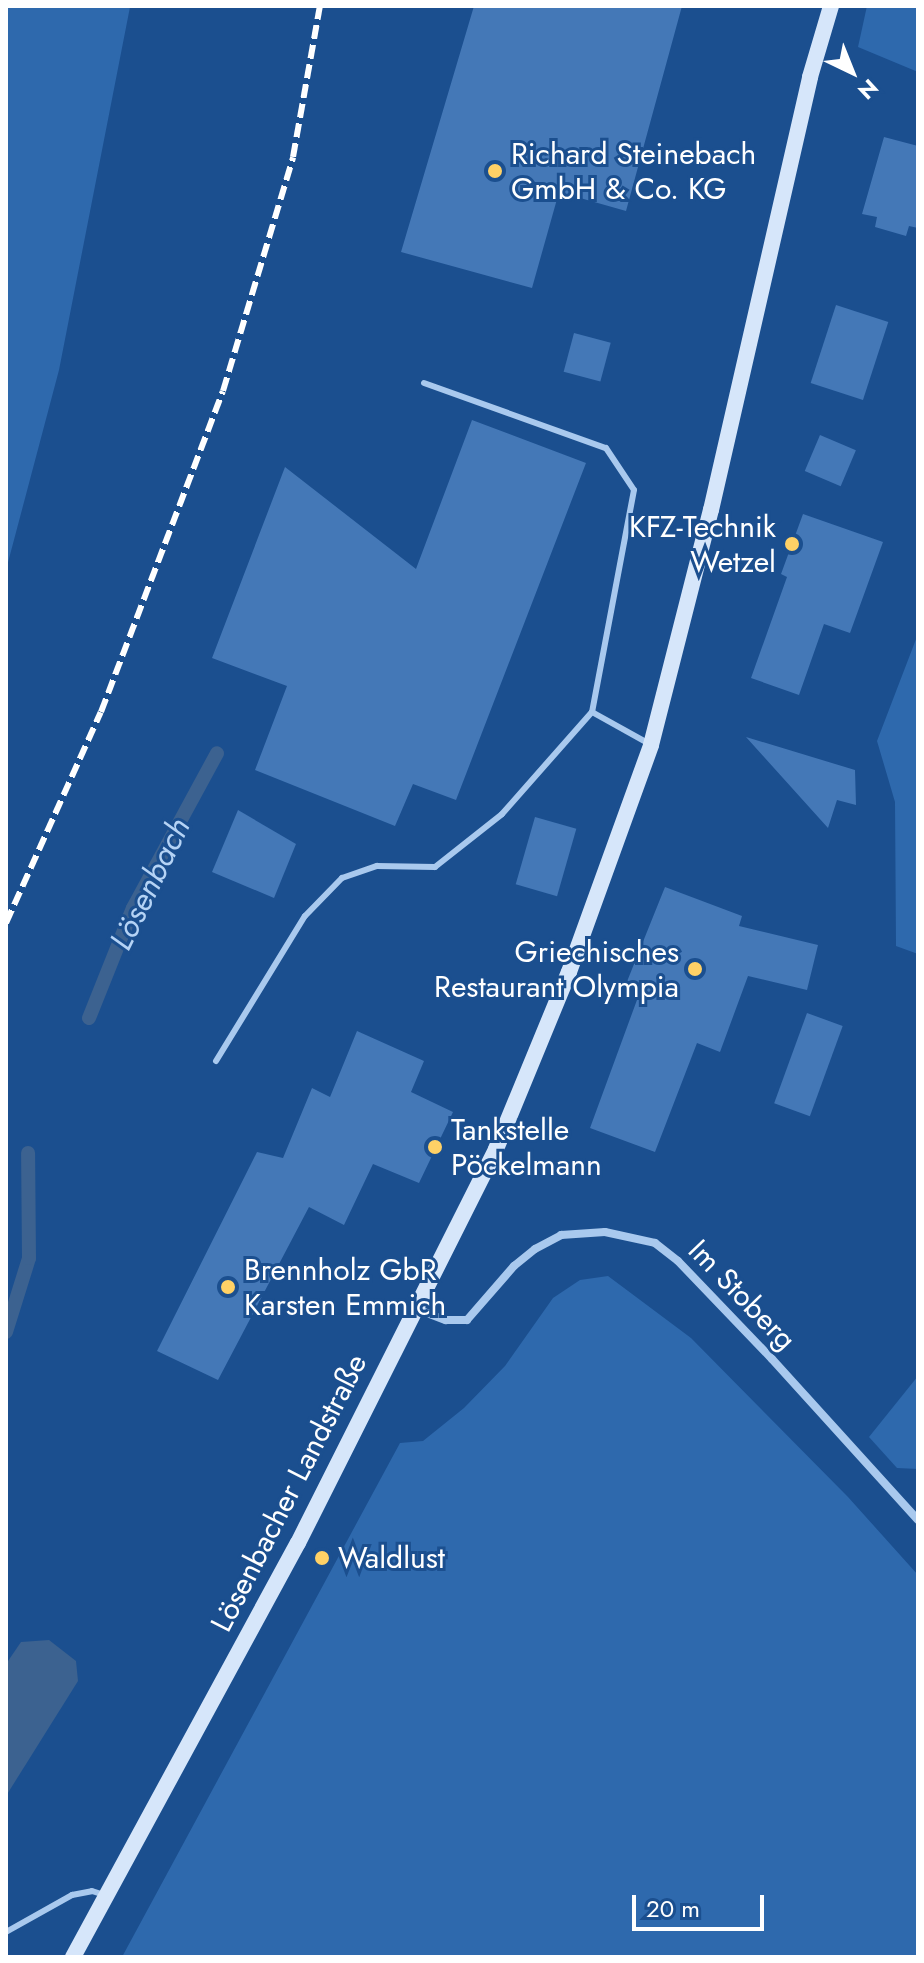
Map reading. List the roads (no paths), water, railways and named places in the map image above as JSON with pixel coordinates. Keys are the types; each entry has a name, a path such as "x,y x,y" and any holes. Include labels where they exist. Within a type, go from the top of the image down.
{"main road":[{"name":"Lösenbacher Landstraße","path":"73,1957 291,1557 413,1308 496,1149 569,972 651,745 711,510 810,77 831,6"}],"street":[{"name":"Im Stoberg","path":"413,1308 446,1320 467,1320 514,1266 561,1235 605,1232 655,1243 678,1261 762,1348 918,1520"}],"lane":[{"path":"216,1061 305,916 342,878 377,866 435,867 502,814 592,712 634,490 606,448 424,383"},
{"path":"592,712 651,745"},
{"path":"6,1932 72,1895 92,1891 108,1897"}],"waterway":[{"name":"Lösenbach","path":"89,1018 133,908 217,753"},
{"name":"Lösenbach","path":"6,1332 29,1258 28,1153"}],"railway":[{"path":"6,923 101,712 223,391 293,157 320,6"}],"place":[{"name":"Richard Steinebach GmbH & Co. KG","path":"495,171"},
{"name":"KFZ-Technik Wetzel","path":"792,544"},
{"name":"Griechisches Restaurant Olympia","path":"695,969"},
{"name":"Tankstelle Pöckelmann","path":"435,1147"},
{"name":"Brennholz GbR Karsten Emmich","path":"228,1287"},
{"name":"Waldlust","path":"322,1558"}]}
